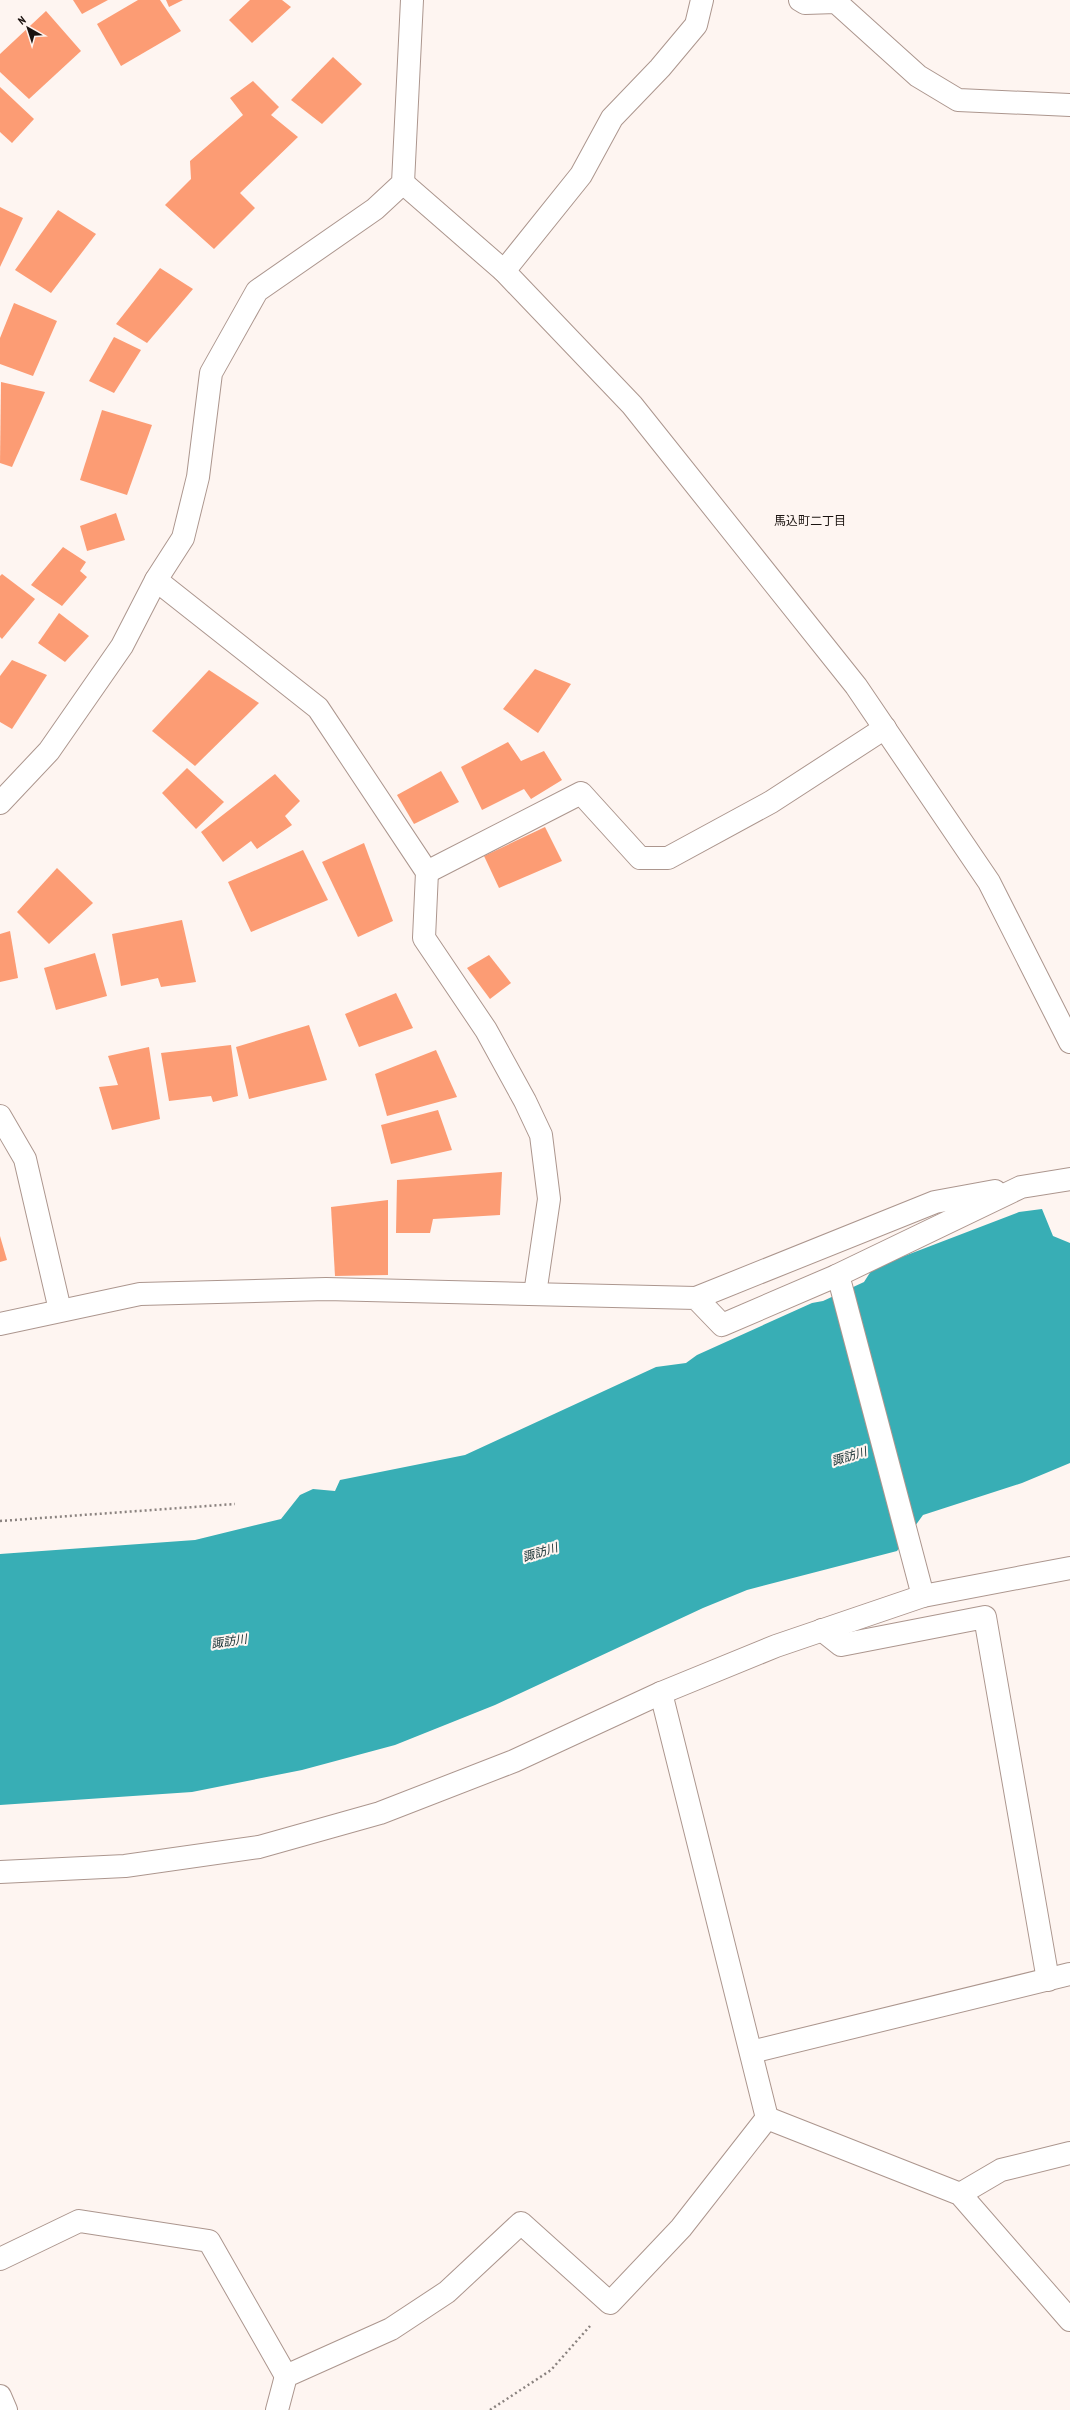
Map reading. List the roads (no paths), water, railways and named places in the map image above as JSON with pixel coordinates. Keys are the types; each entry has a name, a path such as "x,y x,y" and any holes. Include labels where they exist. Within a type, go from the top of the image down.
{"street":[{"path":"0,803 49,751 122,646 156,580 183,538 198,477 211,373 257,291 375,209 403,183 412,0"},
{"path":"504,272 581,175 612,118 660,68 696,25 702,0"},
{"path":"800,0 805,3 836,1 918,76 958,100 1070,105"},
{"path":"403,183 504,272 632,404 856,686 989,882 1070,1042"},
{"path":"156,580 318,708 428,872 424,938 486,1030 525,1101 541,1135 549,1199 535,1294"},
{"path":"428,872 581,793 640,858 668,858 771,802 884,728"},
{"path":"0,1116 25,1160 60,1310"},
{"path":"0,1324 140,1294 326,1289 696,1298 934,1202 1070,1179"},
{"path":"696,1298 722,1325 838,1281 1021,1187"},
{"path":"838,1281 922,1588"},
{"path":"0,1872 125,1866 259,1847 380,1813 514,1761 661,1693 776,1646 822,1630 922,1588 1070,1568"},
{"path":"822,1630 841,1645 985,1617 1048,1980"},
{"path":"661,1693 767,2118"},
{"path":"751,2052 1070,1974"},
{"path":"767,2118 960,2194 1070,2320"},
{"path":"286,2376 391,2329 447,2292 521,2223 610,2303 681,2228 767,2118"},
{"path":"960,2194 1001,2170 1070,2153"},
{"path":"0,2259 79,2221 209,2241 286,2376 277,2410"},
{"path":"0,2396 6,2410"}],"water":[{"name":"諏訪川","path":"1042,1209 1053,1236 1070,1243 1070,1463 1022,1483 923,1515 897,1551 747,1590 703,1608 495,1705 395,1745 302,1770 192,1792 0,1805 0,1554 195,1540 281,1519 300,1495 313,1489 335,1491 340,1480 465,1455 656,1367 686,1363 697,1355 812,1303 823,1301 864,1282 873,1268 1019,1212"}],"district":[{"name":"馬込町二丁目","path":"810,520"}]}
